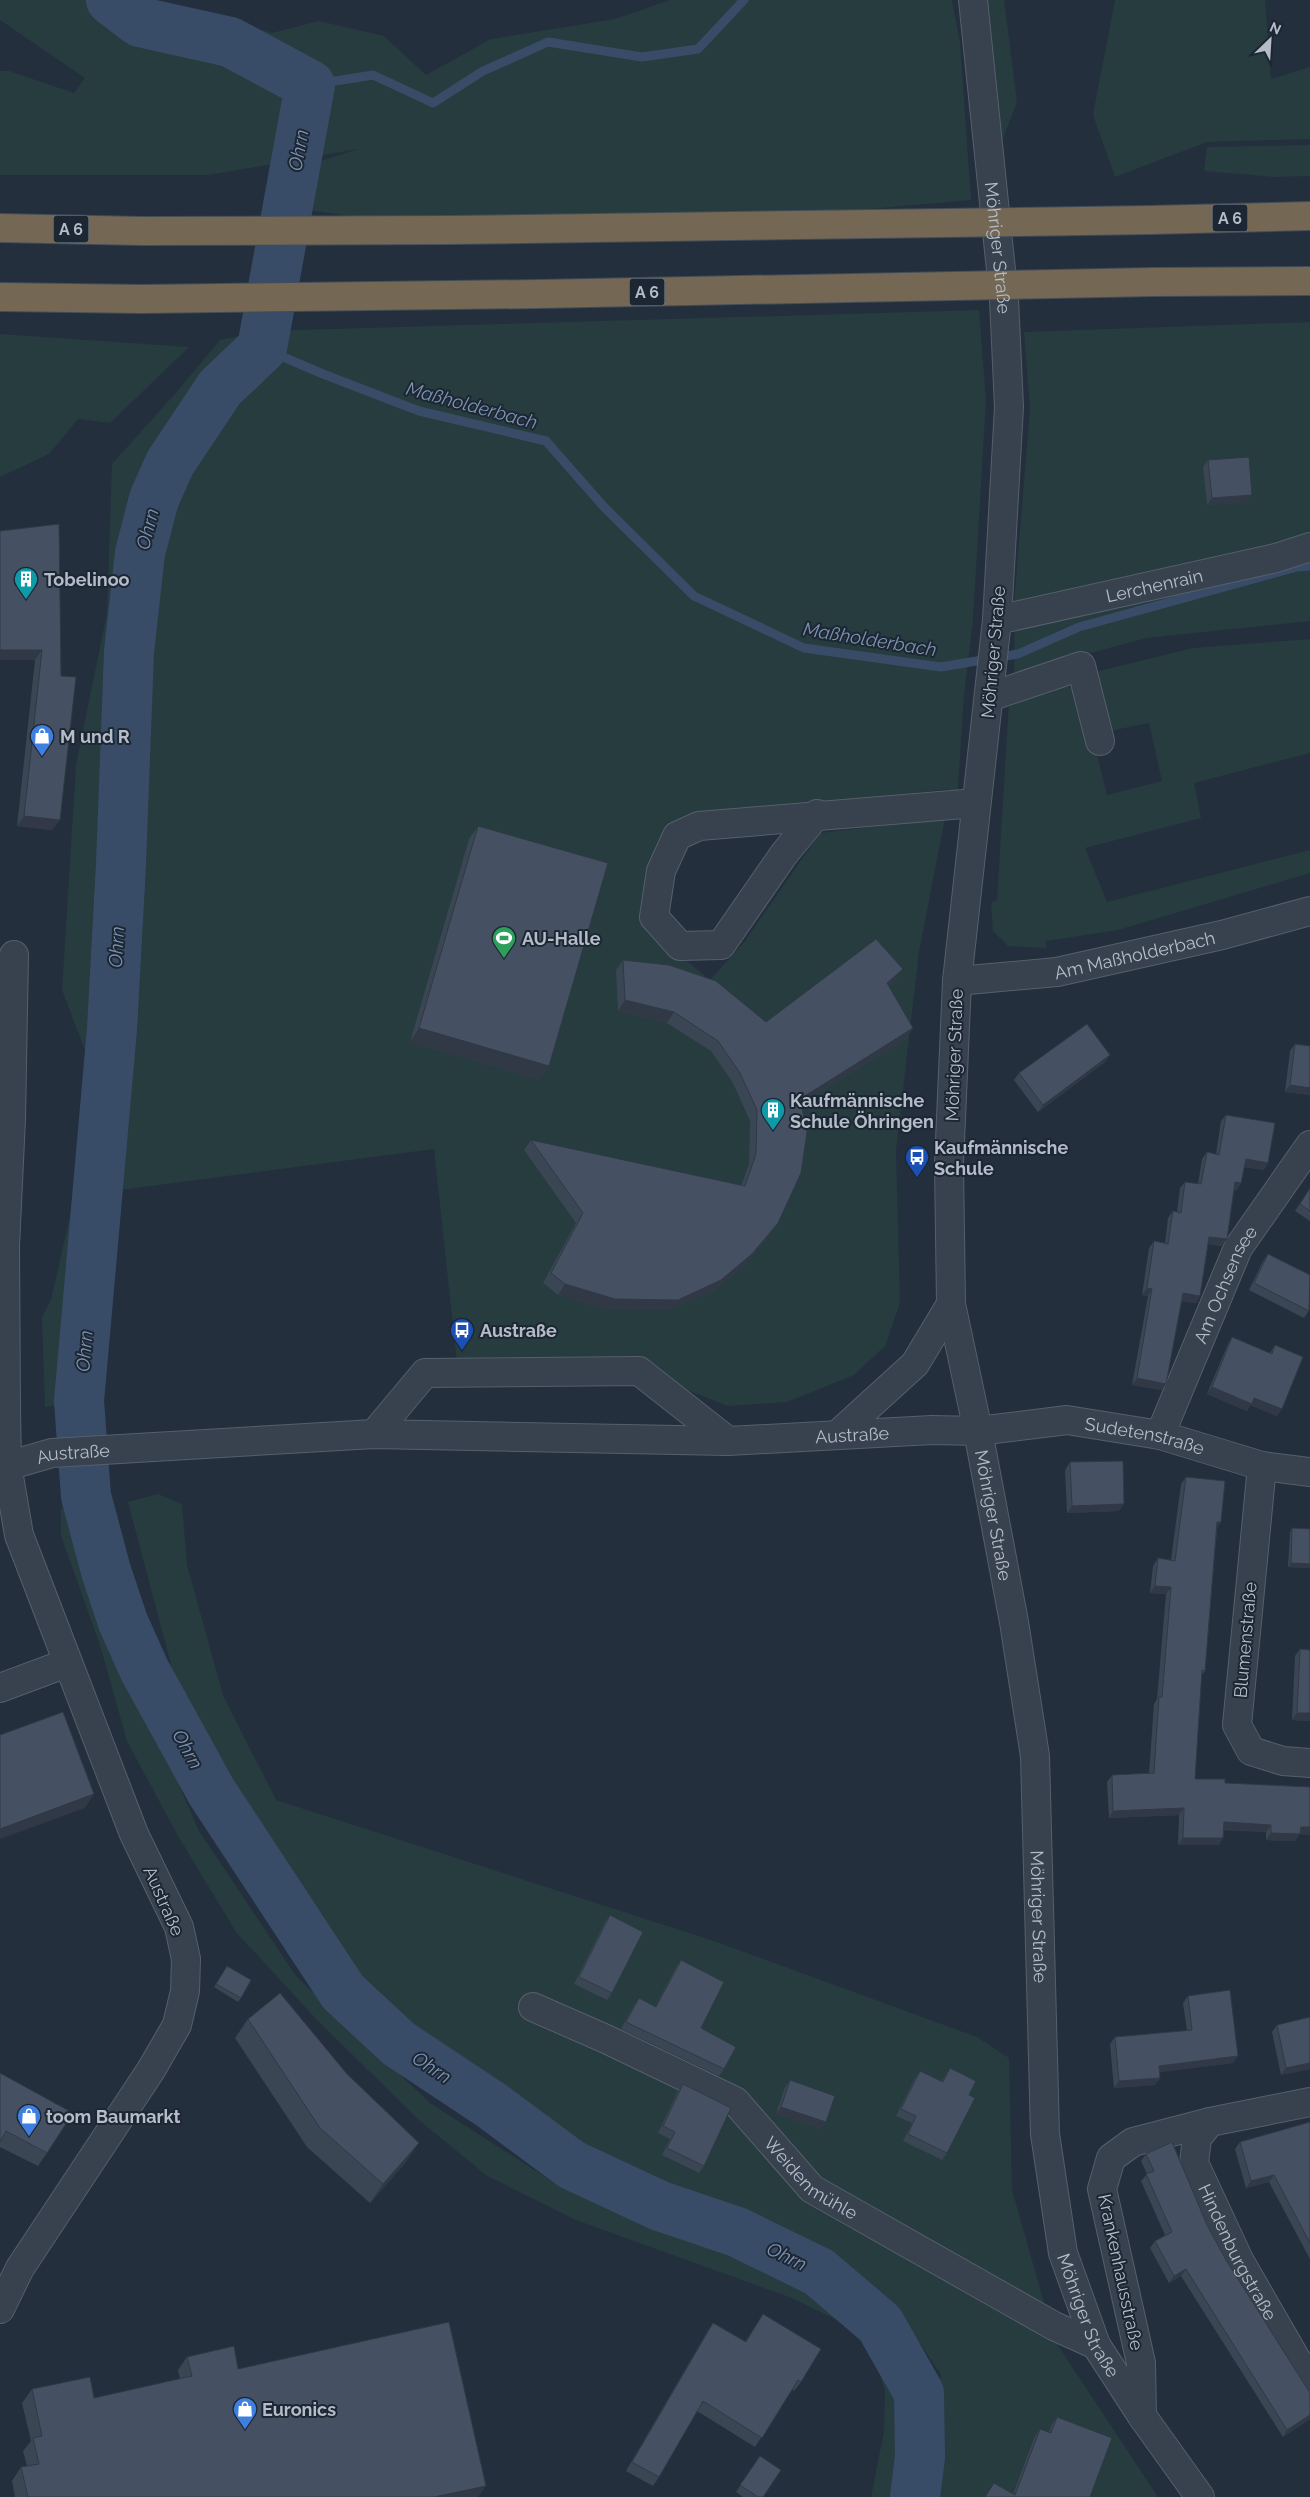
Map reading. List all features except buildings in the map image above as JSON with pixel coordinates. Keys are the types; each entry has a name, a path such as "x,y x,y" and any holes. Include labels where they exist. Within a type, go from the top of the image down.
{"highway":[{"name":"A 6","path":"0,228 142,231 660,228 1310,216"},
{"name":"A 6","path":"0,297 142,299 1310,281"}],"street":[{"name":"Möhriger Straße","path":"973,0 1004,299 1009,408 997,620 957,981 949,1164 951,1304 978,1431 1014,1622 1035,1756 1045,2134 1063,2253 1096,2345 1142,2416 1200,2497"},
{"name":"Lerchenrain","path":"997,620 1276,558 1310,547"},
{"path":"989,697 1081,666 1100,741"},
{"path":"817,814 784,854 721,945 680,946 654,917 661,871 677,836 699,826 817,814 976,803"},
{"name":"Am Maßholderbach","path":"957,981 1057,972 1222,935 1310,911"},
{"name":"Austraße","path":"0,2309 20,2268 163,2051 177,2026 185,1991 186,1959 179,1927 134,1834 18,1535 4,1466 6,1120 14,954"},
{"name":"Am Ochsensee","path":"1160,1435 1238,1248 1310,1146"},
{"path":"837,1434 915,1364 951,1304"},
{"path":"374,1434 425,1373 639,1371 728,1441"},
{"name":"Sudetenstraße","path":"978,1431 1067,1420 1160,1435 1262,1466 1310,1472"},
{"name":"Austraße","path":"4,1466 52,1453 374,1434 728,1441 932,1430 978,1431"},
{"name":"Blumenstraße","path":"1262,1466 1237,1725 1251,1751 1283,1761 1310,1763"},
{"path":"0,1688 67,1663"},
{"name":"Weidenmühle","path":"533,2007 606,2038 735,2101 812,2189 1054,2326 1096,2345"},
{"name":"Krankenhausstraße","path":"1142,2416 1141,2363 1102,2189 1111,2158 1133,2142 1210,2122 1310,2102"},
{"name":"Hindenburgstraße","path":"1210,2122 1197,2138 1194,2164 1239,2260 1296,2359 1310,2377"}],"green space":[{"path":"0,0 133,0 202,13 272,33 319,21 384,36 426,75 491,39 615,19 670,0 952,0 960,43 971,200 660,228 450,230 308,210 295,169 358,149 209,175 0,175 0,71 9,71 74,93 85,78 0,20"},
{"path":"973,0 1004,0 1017,102 991,169"},
{"path":"1115,0 1265,0 1271,79 1310,67 1310,139 1207,142 1115,177 1093,115"},
{"path":"1310,145 1310,176 1274,177 1204,171 1207,147"},
{"path":"979,310 986,400 973,620 964,694 957,804 950,789 687,818 652,866 676,952 710,980 745,941 820,833 945,818 919,952 896,1150 900,1303 885,1346 854,1375 787,1402 728,1406 639,1371 458,1372 434,1149 97,1193 79,1401 45,1407 42,1317 51,1300 73,1203 86,1053 62,990 76,765 107,613 112,464 220,340 265,331"},
{"path":"1310,322 1310,621 1146,638 1014,674 1015,591 1030,409 1024,332"},
{"path":"0,334 189,347 110,423 78,419 49,454 0,477"},
{"path":"1310,639 1310,753 1194,783 1201,818 1085,848 1107,902 1310,850 1310,873 1118,930 1046,941 1046,948 1008,946 993,931 991,903 997,900 1009,703 1059,683 1081,692 1107,795 1162,781 1149,723 1104,732 1091,673 1193,648"},
{"path":"158,1494 182,1504 187,1565 223,1695 276,1800 711,1940 977,2037 1009,2058 1012,2190 1055,2341 1158,2497 922,2497 941,2375 895,2306 812,2257 654,2192 548,2139 408,2024 330,1945 231,1786 172,1668 128,1502"},
{"path":"83,1499 86,1524 112,1619 142,1701 199,1831 296,1976 430,2103 561,2187 623,2215 800,2283 851,2312 891,2350 912,2394 896,2497 871,2497 884,2431 885,2392 875,2354 839,2321 792,2298 576,2220 487,2176 419,2120 318,2021 236,1932 178,1836 127,1741 100,1645 61,1536 61,1509"}],"waterway":[{"name":"Ohrn","path":"111,0 140,22 230,42 310,85 262,348 220,388 170,463 154,499 140,553 129,652 121,864 112,1029 79,1401 86,1496 106,1571 123,1622 144,1669 211,1791 343,1992 399,2044 491,2105 572,2165 660,2206 737,2232 819,2272 880,2324 919,2393 920,2457 915,2497"},
{"path":"310,85 373,75 433,103 483,71 548,42 642,57 698,49 744,0"},
{"name":"Maßholderbach","path":"262,348 419,411 546,441 604,507 694,596 804,648 941,667 1018,654 1079,627 1297,567 1310,566"}],"place":[{"name":"Tobelinoo","path":"26,600"},
{"name":"M und R","path":"42,757"},
{"name":"AU-Halle","path":"504,959"},
{"name":"Kaufmännische Schule Öhringen","path":"773,1131"},
{"name":"Kaufmännische Schule","path":"917,1178"},
{"name":"Austraße","path":"462,1351"},
{"name":"toom Baumarkt","path":"29,2137"},
{"name":"Euronics","path":"245,2430"}]}
